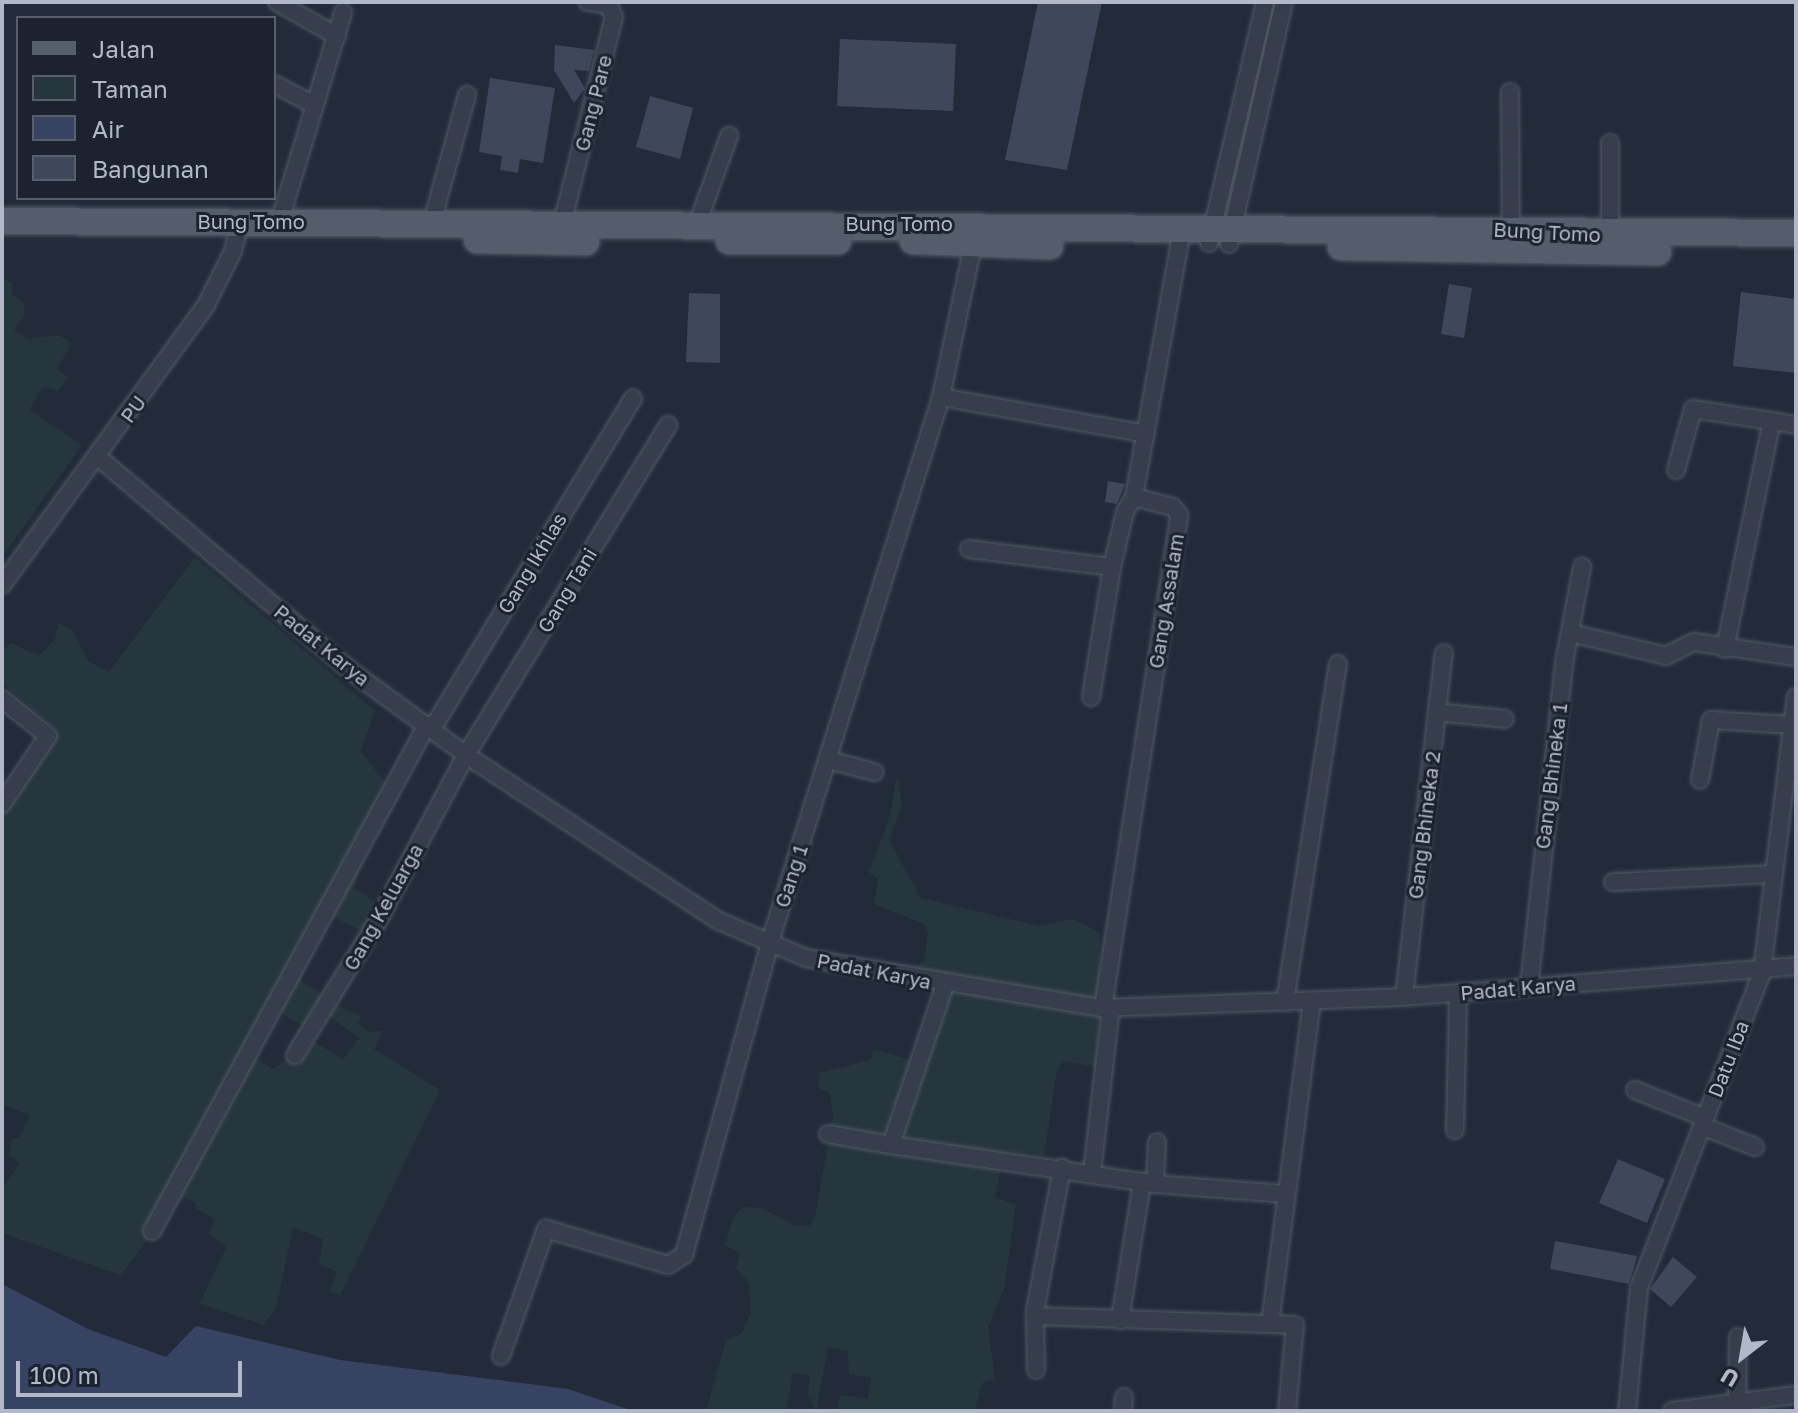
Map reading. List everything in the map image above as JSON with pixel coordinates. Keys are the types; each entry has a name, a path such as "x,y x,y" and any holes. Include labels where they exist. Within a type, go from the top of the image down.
{"main road":[{"name":"Bung Tomo","path":"2,230 239,227 280,220 562,224 619,233 697,225 975,234"},
{"name":"Bung Tomo","path":"2,221 619,233 1448,240 1610,235 1785,242"},
{"name":"Bung Tomo","path":"1527,237 1785,242"}],"street":[{"path":"277,2 337,36"},
{"name":"Gang Pare","path":"562,224 614,17 609,5 587,2"},
{"path":"1220,236 1265,2"},
{"path":"1220,236 1284,2"},
{"path":"280,220 343,12"},
{"path":"276,85 314,105"},
{"path":"1510,92 1527,237"},
{"path":"432,222 467,95"},
{"path":"697,225 729,136"},
{"path":"1610,143 1610,235"},
{"name":"PU","path":"2,585 206,305 239,227"},
{"name":"Gang 1","path":"501,1356 546,1229 668,1265 680,1261 770,942 941,397 975,234"},
{"path":"1091,697 1112,567 1134,497 1180,236"},
{"path":"941,397 1146,434"},
{"name":"Gang Ikhlas","path":"152,1231 429,727 633,398"},
{"path":"1676,470 1693,409 1796,425"},
{"path":"1725,649 1772,421"},
{"name":"Gang Tani","path":"466,755 668,425"},
{"name":"Padat Karya","path":"98,457 351,671 466,755 719,921 855,971 1107,1008 1404,997 1762,972 1796,966"},
{"name":"Gang Assalam","path":"1107,1008 1179,512 1134,497"},
{"path":"969,549 1112,567"},
{"name":"Gang Bhineka 1","path":"1529,987 1571,633 1582,567"},
{"path":"1571,633 1666,656 1694,642 1725,649 1796,657"},
{"name":"Gang Bhineka 2","path":"1404,997 1444,653"},
{"path":"1285,1002 1338,664"},
{"name":"Datu Iba","path":"1627,1411 1639,1288 1762,972 1796,697"},
{"path":"2,699 48,736 2,804"},
{"path":"1437,712 1505,719"},
{"path":"1700,780 1711,720 1792,725"},
{"name":"Gang Keluarga","path":"295,1055 379,919 466,755"},
{"path":"829,760 874,772"},
{"path":"1779,829 1796,832"},
{"path":"1613,882 1773,874"},
{"path":"891,1145 945,985"},
{"path":"1455,1130 1458,993"},
{"path":"1270,1324 1312,1002"},
{"path":"1092,1173 1107,1008"},
{"path":"1635,1090 1755,1147"},
{"path":"828,1134 1149,1183 1285,1194"},
{"path":"1120,1320 1157,1142"},
{"path":"1036,1370 1035,1316 1062,1168"},
{"path":"1035,1316 1270,1324 1298,1328 1287,1411"},
{"path":"1737,1403 1738,1337"},
{"path":"1672,1411 1737,1403 1791,1401"}],"green space":[{"path":"2,278 13,283 12,295 23,302 25,313 14,331 28,339 59,335 72,344 57,368 67,378 58,391 43,387 29,410 82,445 2,557"},
{"path":"195,557 375,711 361,751 386,784 354,888 380,905 366,933 336,918 325,921 300,974 303,983 325,996 307,1028 276,1010 248,1052 272,1069 287,1060 297,1067 315,1042 343,1060 359,1038 329,1016 336,1004 361,1017 358,1023 369,1032 383,1031 374,1049 440,1090 340,1296 330,1292 337,1272 319,1263 323,1239 293,1227 276,1308 263,1325 200,1303 227,1246 209,1234 215,1219 195,1208 195,1202 179,1197 121,1275 2,1233 2,1188 20,1164 9,1155 12,1139 20,1138 30,1115 2,1104 2,810 57,730 2,683 2,651 11,643 39,656 55,639 58,623 72,630 89,662 109,672"},
{"path":"897,776 902,805 889,840 921,898 1039,926 1073,919 1100,933 1097,1067 1064,1061 1057,1070 1044,1156 1004,1151 995,1198 1016,1204 1004,1289 988,1327 995,1380 982,1383 975,1411 837,1411 840,1395 868,1399 871,1378 849,1374 848,1351 828,1347 816,1411 808,1395 810,1375 793,1373 786,1411 706,1411 726,1340 741,1334 751,1313 749,1283 736,1268 740,1253 725,1245 733,1219 742,1207 762,1208 795,1226 809,1226 815,1217 833,1117 830,1093 819,1088 819,1073 870,1060 874,1049 918,1062 934,1005 931,985 913,968 924,961 928,934 924,924 874,904 878,879 869,872 889,819"}],"water":[{"path":"2,1284 88,1329 166,1357 196,1326 340,1360 568,1389 633,1411 2,1411"}],"building":[{"path":"1038,2 1102,2 1067,170 1005,160"},
{"path":"840,39 956,44 953,111 837,106"},
{"path":"555,45 594,50 589,71 574,70 585,88 574,103 554,70"},
{"path":"490,78 555,88 543,163 520,159 518,173 500,170 502,156 479,152"},
{"path":"650,96 693,108 680,159 636,147"},
{"path":"1449,284 1472,288 1464,338 1441,334"},
{"path":"1741,292 1796,299 1796,373 1733,366"},
{"path":"689,293 720,294 720,363 686,362"},
{"path":"1108,481 1125,484 1117,504 1105,502"},
{"path":"1618,1159 1665,1179 1647,1223 1599,1203"},
{"path":"1555,1241 1637,1256 1629,1284 1550,1269"},
{"path":"1673,1257 1697,1277 1671,1307 1650,1289"}]}
